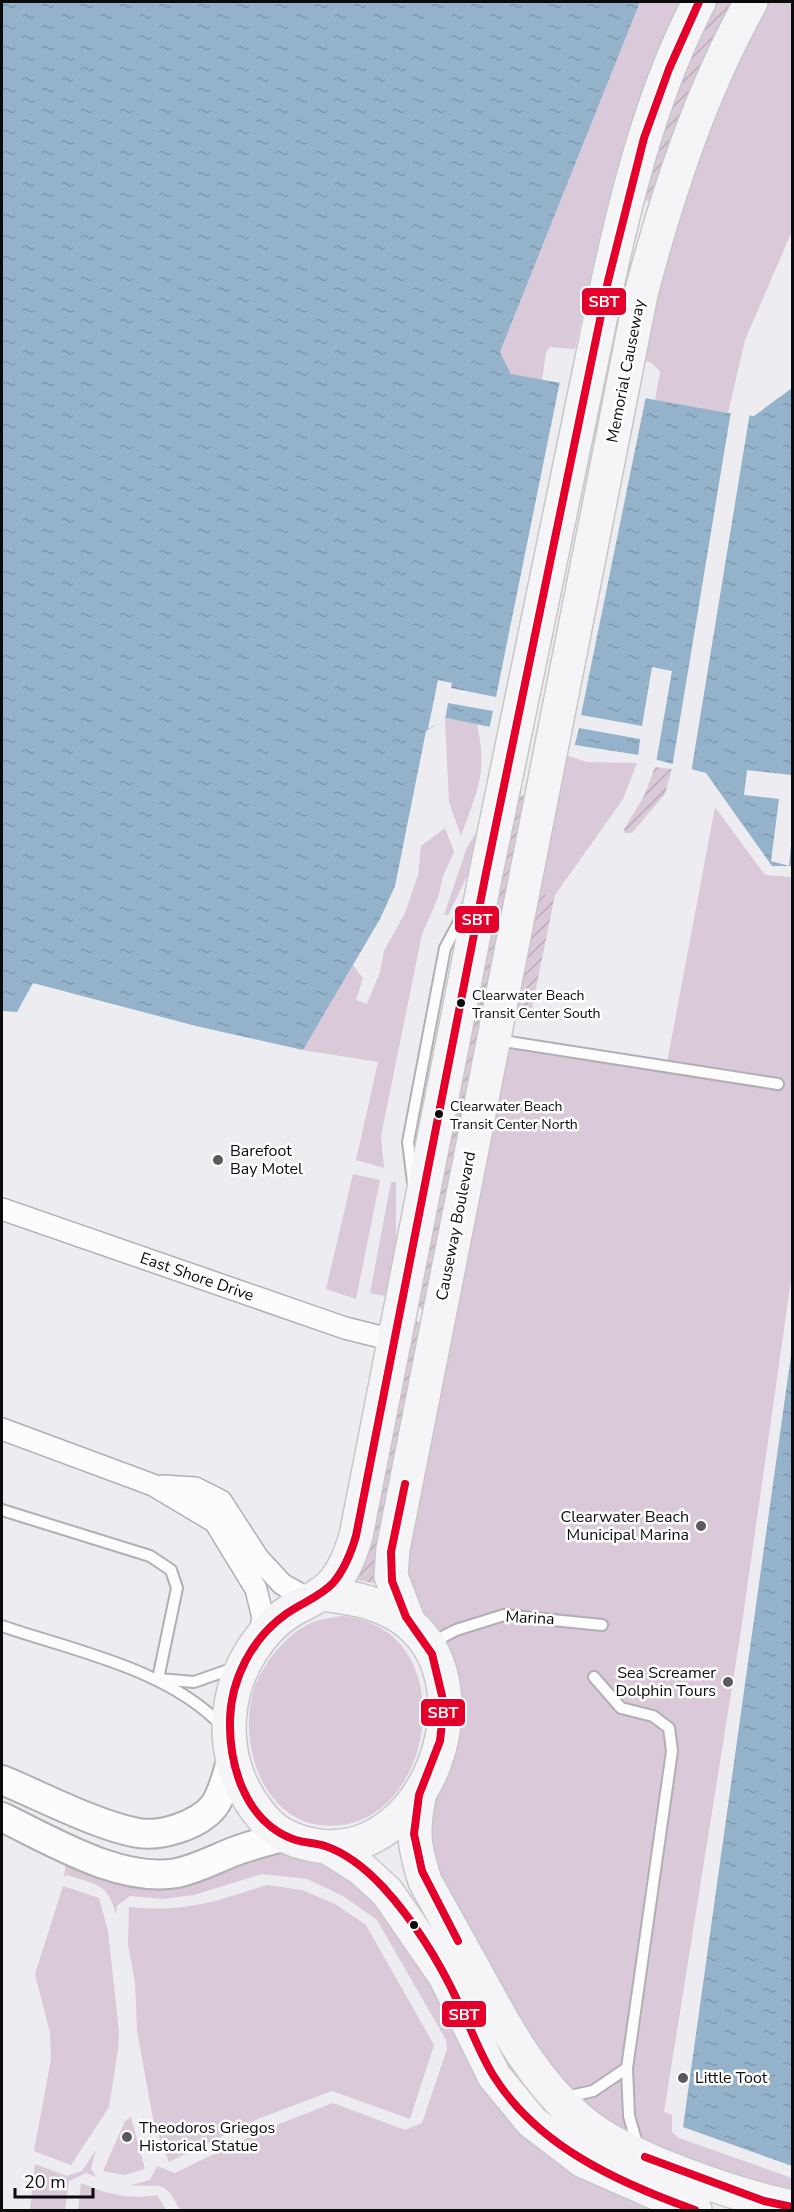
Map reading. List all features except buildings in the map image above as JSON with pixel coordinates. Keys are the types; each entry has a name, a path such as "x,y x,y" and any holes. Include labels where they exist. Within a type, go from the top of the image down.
{"main road":[{"path":"419,1797 401,1817 377,1835 353,1845 327,1847 306,1844 285,1836 268,1825 241,1787 231,1746 231,1703 251,1653 275,1622 315,1597 336,1580 348,1562 356,1536 486,873 622,215 639,155 667,74 699,2"},
{"name":"Memorial Causeway","path":"550,756 644,283 676,172 697,113 729,41 751,2"},
{"name":"Causeway Boulevard","path":"419,1797 433,1767 443,1737 444,1704 440,1672 418,1634 391,1576 393,1549 550,756"},
{"path":"315,1597 348,1597 373,1604 418,1634"},
{"path":"419,1797 413,1829 416,1854 425,1881 509,2035 558,2098 581,2121 604,2137 642,2156 764,2201 792,2207"},
{"path":"327,1847 362,1869 387,1892 445,1976 494,2076 532,2122 584,2161 695,2211"}],"street":[{"name":"East Shore Drive","path":"2,1209 345,1328 393,1340"},
{"path":"2,1429 153,1485 215,1522 256,1589 263,1618 251,1653"},
{"path":"153,1485 195,1488 221,1501 258,1558 282,1584 315,1597"},
{"path":"2,1780 114,1826 140,1834 164,1832 192,1822 214,1806 231,1746"},
{"path":"2,1817 76,1852 117,1868 146,1875 176,1873 203,1867 228,1854 285,1836"}],"lane":[{"path":"493,1040 778,1084"},
{"path":"2,1510 150,1556 171,1570 177,1588 158,1679"},
{"name":"Marina","path":"418,1634 456,1630 504,1615 602,1625"},
{"path":"2,1626 158,1679 196,1703 231,1746"},
{"path":"158,1679 194,1682 217,1676 251,1653"},
{"path":"594,1677 621,1708 653,1716 669,1728 672,1751 627,2068 629,2116 642,2156"},
{"path":"558,2098 593,2091 627,2068"}],"shaded area":[{"path":"640,2 680,2 646,81 626,138 602,228 575,349 550,347 546,353 542,380 511,374 500,352"},
{"path":"714,2 732,2 687,100 650,202 640,198 661,129"},
{"path":"767,2 792,2 792,231 745,340 728,413 655,400 660,372 653,364 644,360 668,236 716,104"},
{"path":"447,718 477,724 480,741 479,782 461,836 449,802 445,720"},
{"path":"565,755 587,762 637,763 623,799 555,895 538,894"},
{"path":"655,767 672,769 665,794 632,833 625,833 624,829 644,796"},
{"path":"519,795 524,796 519,845 426,1314 413,1300 504,846"},
{"path":"715,807 765,875 792,877 792,1273 740,1637 664,2112 672,2115 672,2132 679,2138 792,2178 792,2194 768,2188 648,2144 591,2111 569,2090 522,2029 439,1877 428,1830 433,1803 439,1795 437,1793 448,1647 436,1627 432,1628 427,1623 429,1619 422,1613 412,1595 407,1561 406,1541 508,1042 666,1068"},
{"path":"482,824 477,856 448,915 444,915 467,847"},
{"path":"445,828 454,852 443,876 438,898 422,934 381,1136 384,1168 356,1160 378,1062 303,1050 353,965 363,978 356,1000 367,1004 380,972 384,951 405,913 418,875 421,846"},
{"path":"538,894 555,895 530,1017 525,1019 517,1009 517,992"},
{"path":"353,1174 380,1180 356,1299 326,1289"},
{"path":"391,1182 396,1182 396,1252 385,1296 370,1293"},
{"path":"411,1314 423,1328 374,1583 356,1580"},
{"path":"342,1616 382,1629 409,1656 421,1691 422,1731 411,1769 390,1800 359,1821 320,1825 299,1819 282,1807 268,1791 258,1772 252,1750 249,1728 250,1706 259,1677 283,1643 311,1623"},
{"path":"283,1851 323,1860 375,1900 432,1982 480,2081 659,2210 180,2210 165,2188 131,2185 150,2180 157,2166 175,2173 264,2130 333,2103 405,2130 422,2123 447,2049 446,2040 377,1920 343,1896 307,1879 262,1874 194,1895 162,1899 130,1896 117,1906 116,1914 109,1896 99,1886 67,1875 64,1877 66,1861 128,1886 161,1889 193,1882"},
{"path":"267,1885 302,1890 335,1904 366,1925 434,2045 410,2119 332,2091 258,2119 169,2162 154,2124 137,2031 135,1982 128,1945 129,1907 184,1907 216,1901"},
{"path":"63,1886 99,1898 108,1931 119,2032 109,2107 71,2165 34,2151 51,2059 50,2033 35,1974"},
{"path":"131,2117 145,2169 124,2175 103,2171 125,2121"},
{"path":"96,2150 91,2168 96,2177 86,2173 69,2181 65,2210 30,2210 35,2164 67,2176 82,2171"},
{"path":"81,2183 118,2195 137,2197 157,2195 166,2210 78,2210"}],"water":[{"path":"2,2 640,2 500,352 511,374 728,413 754,416 792,388 792,866 772,866 706,773 639,755 575,745 447,718 426,731 395,886 380,919 303,1050 196,1026 33,983 17,1012 2,1011"},
{"path":"792,1348 792,2166 683,2127"}],"pier":[{"path":"560,381 646,396 581,715 642,726 652,667 672,671 656,763 638,758 640,739 579,728 574,748 489,730 493,711 448,703 445,720 428,729 438,680 452,683 451,688 496,697"},
{"path":"731,411 750,412 691,773 672,768"},
{"path":"747,770 792,775 792,836 789,866 771,861 779,799 744,795"}],"transit line":[{"name":"SBT","path":"695,2210 638,2188 582,2159 556,2142 511,2100 488,2066 434,1956 405,1913 383,1887 363,1868 341,1853 325,1846 292,1839 273,1828 250,1803 236,1771 232,1754 230,1720 234,1690 254,1647 274,1624 333,1583 347,1561 356,1536 486,873 608,281 644,138 669,69 699,2"},
{"name":"SBT","path":"405,1484 391,1552 392,1581 406,1617 432,1654 444,1704 440,1741 419,1795 414,1834 422,1871 458,1941"},
{"name":"SBT","path":"645,2157 764,2201 792,2207"}],"place":[{"name":"Clearwater Beach Transit Center South","path":"461,1003"},
{"name":"Clearwater Beach Transit Center North","path":"439,1114"},
{"name":"Barefoot Bay Motel","path":"218,1160"},
{"name":"Clearwater Beach Municipal Marina","path":"701,1526"},
{"name":"Sea Screamer Dolphin Tours","path":"728,1682"},
{"name":"Little Toot","path":"683,2078"},
{"name":"Theodoros Griegos Historical Statue","path":"127,2137"}]}
